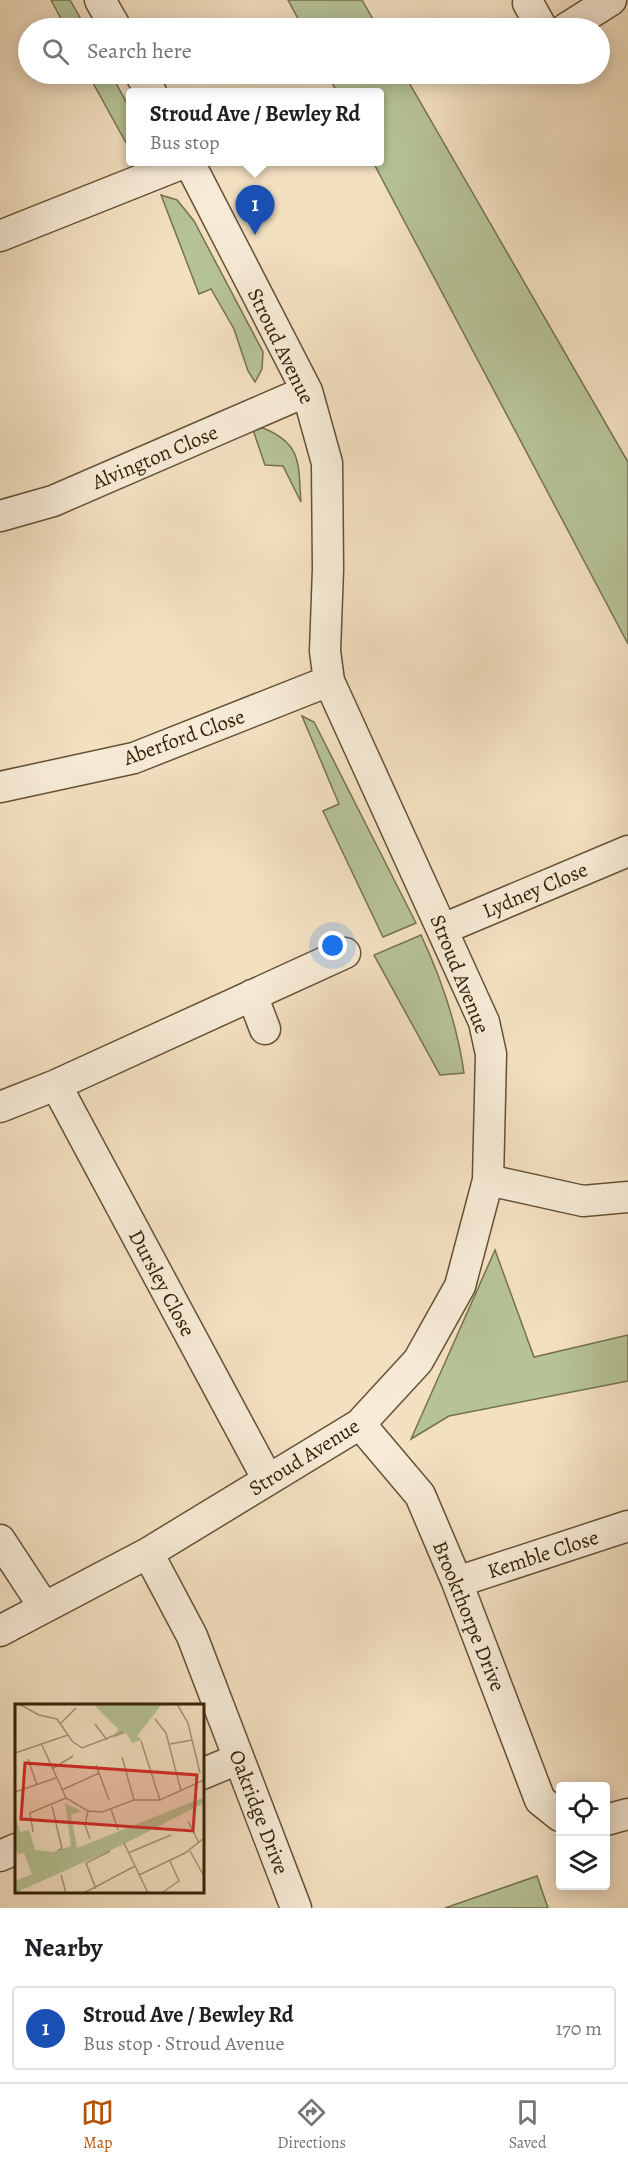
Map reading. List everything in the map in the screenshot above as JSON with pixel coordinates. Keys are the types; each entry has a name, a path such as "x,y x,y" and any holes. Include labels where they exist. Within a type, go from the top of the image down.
{"street":[{"path":"100,0 110,18"},
{"path":"583,18 611,0"},
{"path":"528,3 536,18"},
{"path":"0,236 177,166"},
{"name":"Stroud Avenue","path":"0,1631 148,1553 360,1424 418,1361 459,1286 488,1180 491,1054 484,1022 329,681 325,651 328,569 327,463 307,391 189,166"},
{"name":"Alvington Close","path":"0,516 53,501 307,391"},
{"name":"Aberford Close","path":"0,787 134,758 329,681"},
{"name":"Lydney Close","path":"443,929 628,851"},
{"path":"0,1107 56,1085 345,953"},
{"path":"252,995 265,1029"},
{"name":"Dursley Close","path":"56,1085 268,1480"},
{"path":"488,1180 583,1201 628,1197"},
{"name":"Brookthorpe Drive","path":"360,1424 420,1495 457,1582 540,1800 556,1812"},
{"name":"Kemble Close","path":"457,1582 628,1526"},
{"path":"0,1540 44,1608"},
{"name":"Oakridge Drive","path":"148,1553 192,1636 296,1908"},
{"path":"204,1773 238,1759"},
{"path":"610,1819 628,1814"},
{"path":"0,1856 15,1849"}],"green space":[{"path":"51,0 70,0 80,18 61,18"},
{"path":"288,0 362,0 372,18 298,18"},
{"path":"94,84 116,84 126,102 126,143"},
{"path":"333,84 410,84 628,462 628,644 375,166 384,166 384,88 335,88"},
{"path":"161,195 177,200 194,221 263,352 262,369 255,382 248,371 234,329 211,289 199,294"},
{"path":"263,428 276,434 292,449 298,467 301,502 283,466 265,465 253,430"},
{"path":"302,716 314,722 416,923 383,937 323,811 339,804"},
{"path":"421,935 448,1002 464,1073 440,1075 374,955"},
{"path":"495,1250 534,1357 628,1335 628,1381 449,1416 411,1439"},
{"path":"537,1876 548,1908 445,1908"}],"place":[{"name":"Stroud Ave / Bewley Rd","path":"255,235"}]}
